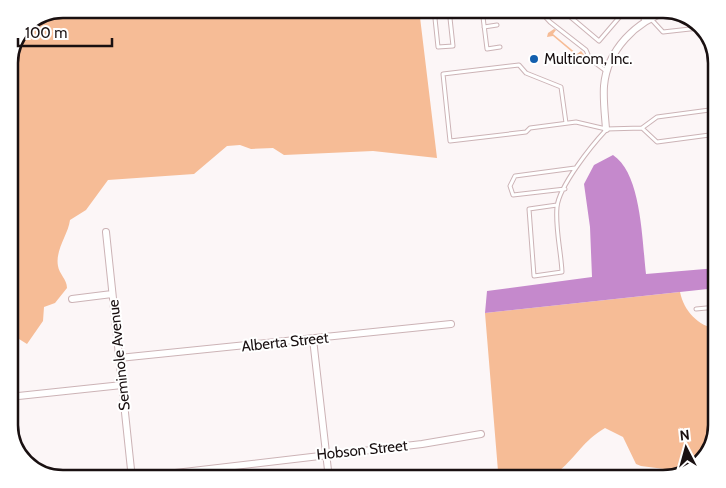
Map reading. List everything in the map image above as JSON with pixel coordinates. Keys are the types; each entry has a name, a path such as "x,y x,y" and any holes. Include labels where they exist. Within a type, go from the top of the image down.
{"street":[{"path":"606,129 604,87 606,71 620,44 647,20 652,18"},
{"name":"Seminole Avenue","path":"106,232 131,470"},
{"path":"72,299 112,294"},
{"name":"Alberta Street","path":"119,358 451,324"},
{"path":"313,339 328,470"},
{"path":"18,396 122,385"},
{"name":"Hobson Street","path":"202,470 422,444 481,434"}],"lane":[{"path":"435,18 438,47 453,46 449,18"},
{"path":"483,18 487,49 500,47"},
{"path":"546,18 586,50 590,59 606,71"},
{"path":"571,18 599,40 619,18"},
{"path":"647,20 663,32 693,29"},
{"path":"484,27 497,25"},
{"path":"566,123 560,87 526,73 516,64 443,74 450,140 526,132 530,128 576,122 606,129 642,128 657,117 708,110"},
{"path":"642,128 657,142 708,135"},
{"path":"557,205 529,209 534,276 557,275 562,272 557,205 576,168 606,129"},
{"path":"565,189 513,195 510,186 515,176 576,168"},
{"path":"696,309 708,308"}],"shaded area":[{"path":"57,18 420,18 437,158 373,151 284,155 273,148 251,149 240,145 227,146 194,174 108,180 86,210 70,220 58,254 59,269 67,288 55,303 44,307 43,321 27,344 19,339 18,60 22,43 33,29 48,20"},
{"path":"554,29 556,30 553,34 577,54 581,51 586,57 574,60 578,57 553,36 547,37 548,33"},
{"path":"613,155 623,164 630,177 639,210 646,274 708,269 708,289 485,313 487,291 592,277 590,227 584,184 594,165"},
{"path":"680,292 688,311 698,321 708,326 708,431 701,450 693,459 675,469 641,466 636,464 623,437 605,428 591,438 560,470 498,470 485,313"}],"place":[{"name":"Multicom, Inc.","path":"534,59"}]}
